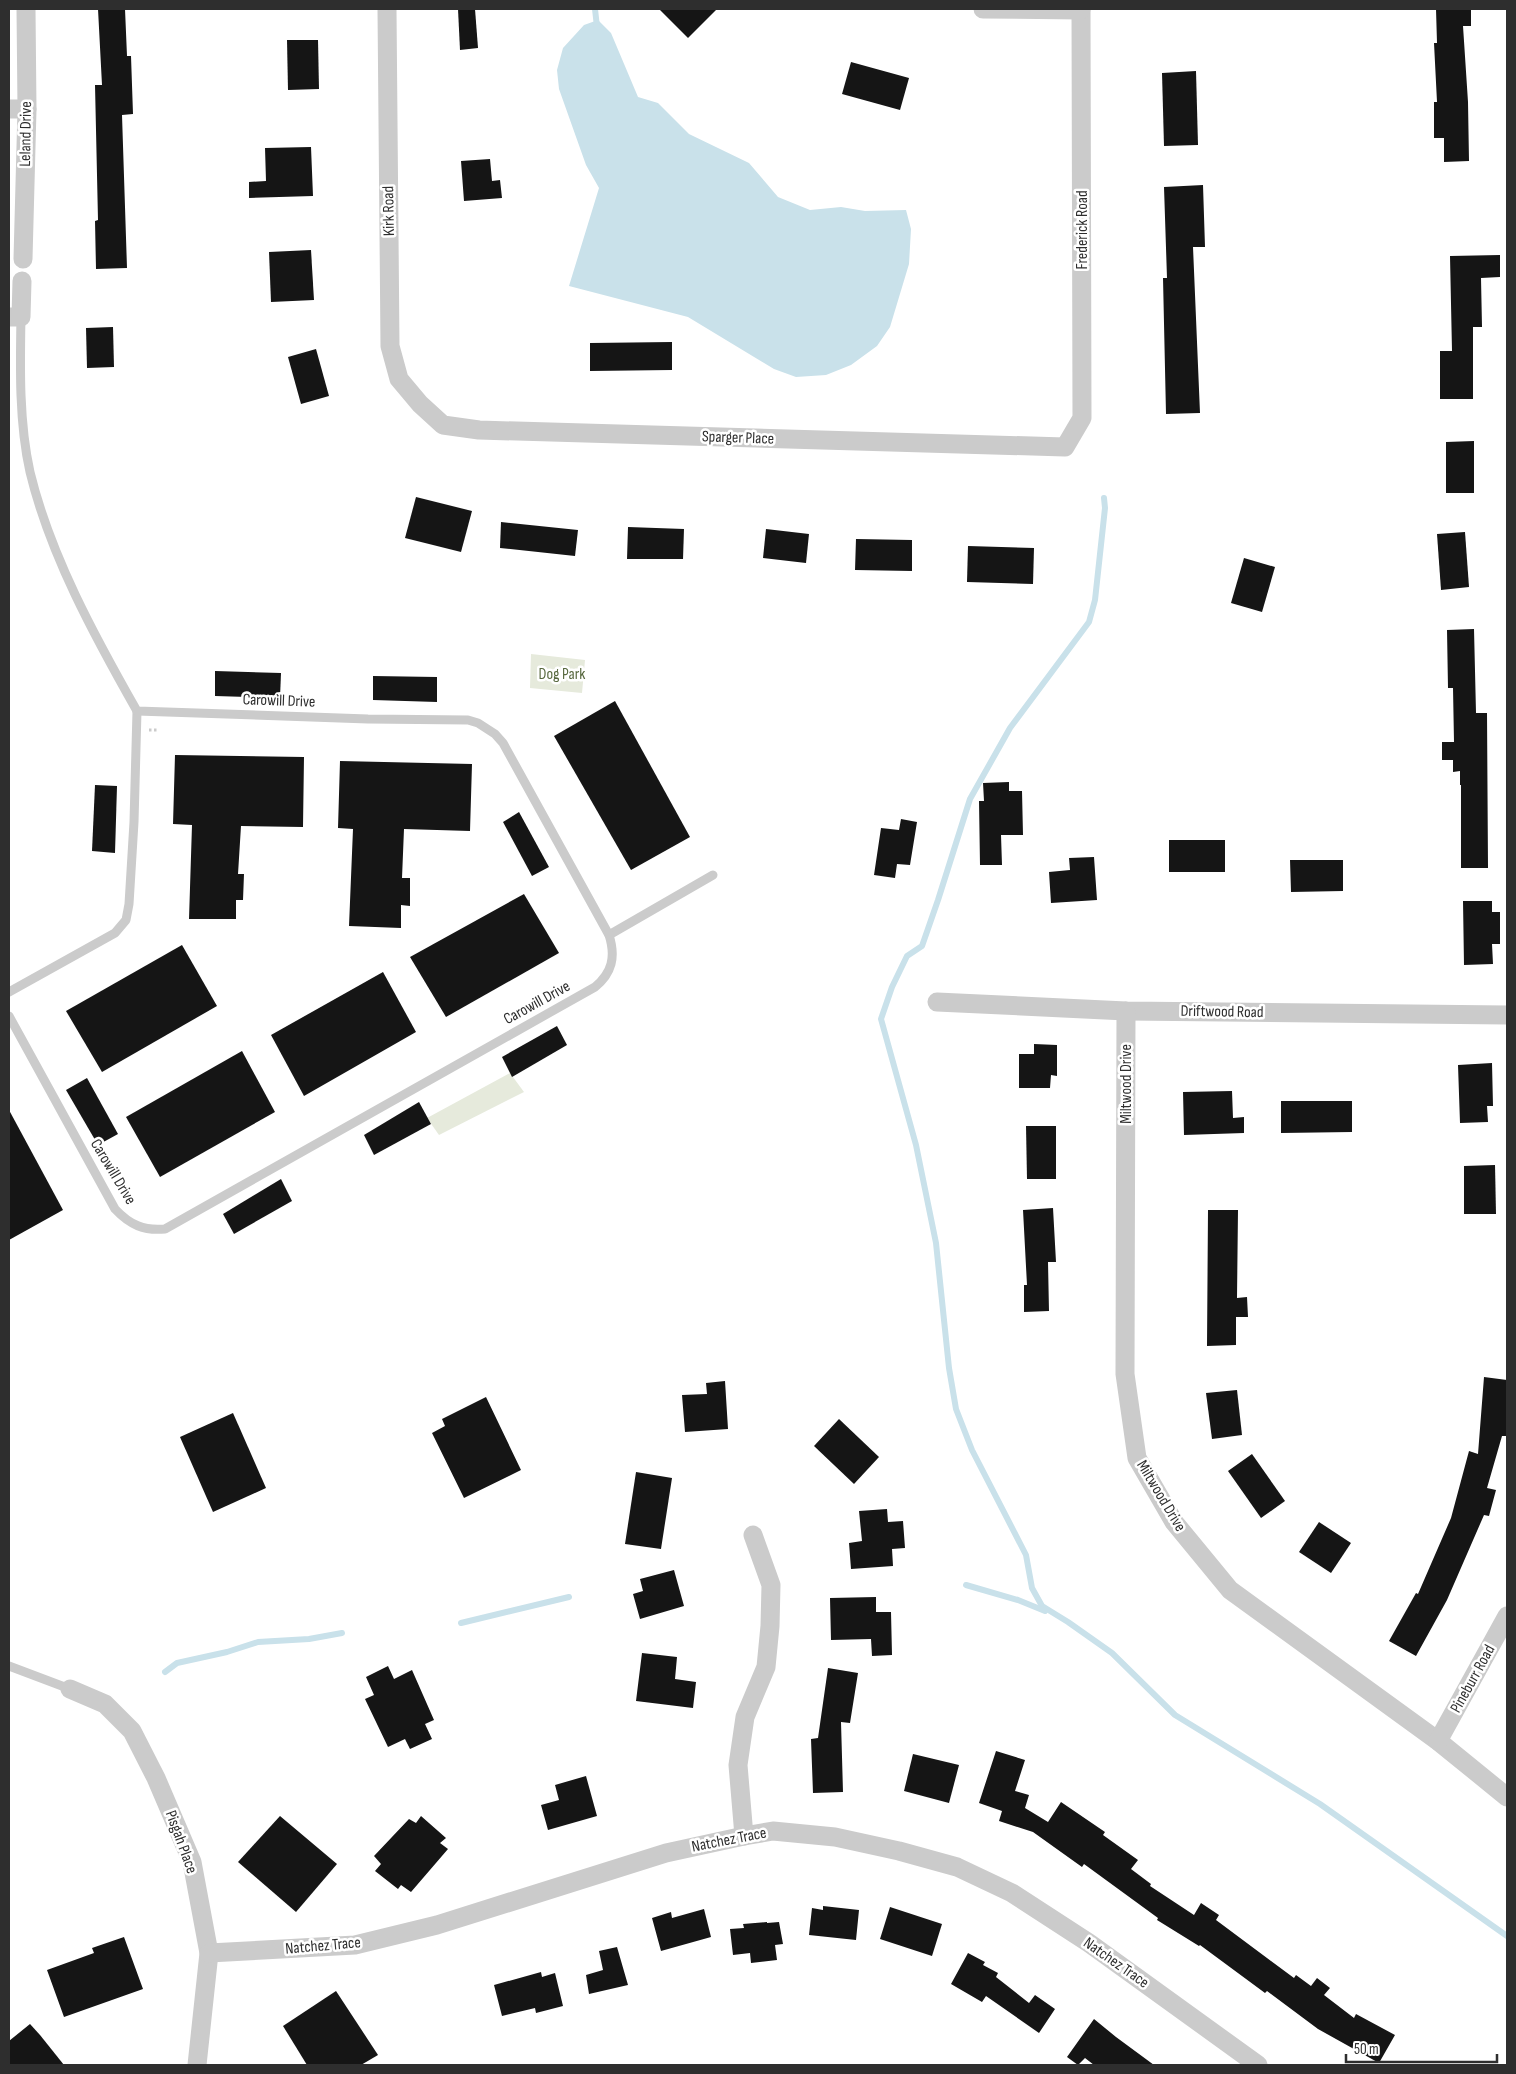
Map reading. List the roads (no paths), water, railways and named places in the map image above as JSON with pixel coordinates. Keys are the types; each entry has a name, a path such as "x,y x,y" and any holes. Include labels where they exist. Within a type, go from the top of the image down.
{"street":[{"name":"Leland Drive","path":"23,259 28,109 26,9"},
{"name":"Kirk Road","path":"387,9 390,346 399,379 420,404"},
{"path":"983,9 1081,9"},
{"name":"Frederick Road","path":"1065,446 1082,418 1081,9"},
{"path":"9,109 28,109"},
{"path":"15,317 22,281"},
{"name":"Sparger Place","path":"420,404 443,425 479,430 1065,446"},
{"name":"Driftwood Road","path":"937,1002 1126,1011 1507,1015"},
{"name":"Miltwood Drive","path":"1126,1011 1125,1374 1137,1458 1174,1522 1230,1590 1438,1742 1507,1797"},
{"path":"744,1836 738,1765 745,1717 766,1667 770,1626 771,1585 753,1536"},
{"name":"Pineburr Road","path":"1438,1742 1507,1616"},
{"name":"Pisgah Place","path":"70,1688 105,1704 132,1731 156,1778 192,1862 209,1953 197,2065"},
{"name":"Natchez Trace","path":"209,1953 355,1945 437,1925 666,1853 744,1836 773,1832 835,1837 899,1851 957,1867 1012,1893 1089,1943 1258,2065"}],"lane":[{"path":"9,992 115,933 126,920 130,904 137,710 106,657 50,538 29,462 20,391 15,317"},
{"name":"Carowill Drive","path":"9,1016 115,1209 126,1221 138,1227 154,1230 165,1229 595,987 604,980 614,958 610,935 503,742 495,734 478,723 468,720 368,719 137,710"},
{"path":"610,935 713,875"},
{"path":"9,1666 70,1688"}],"water":[{"path":"598,20 611,33 638,97 658,103 689,134 749,163 778,197 810,210 841,207 865,211 906,210 911,229 909,264 890,327 877,346 851,365 826,375 796,377 774,369 688,317 569,286 599,188 586,165 559,89 557,70 563,48 584,25"}],"waterway":[{"path":"595,9 597,27"},
{"path":"1104,498 1105,508 1095,600 1089,622 1010,728 970,799 922,946 907,956 892,987 881,1019 916,1145 936,1243 949,1368 956,1409 972,1450 1026,1555 1032,1588 1042,1606 1112,1653 1175,1715 1320,1804 1507,1936"},
{"path":"966,1585 1018,1600 1045,1611"},
{"path":"461,1623 569,1597"},
{"path":"165,1672 177,1663 227,1652 258,1642 309,1639 342,1633"}],"park label":[{"name":"Dog Park","path":"562,674"}]}
